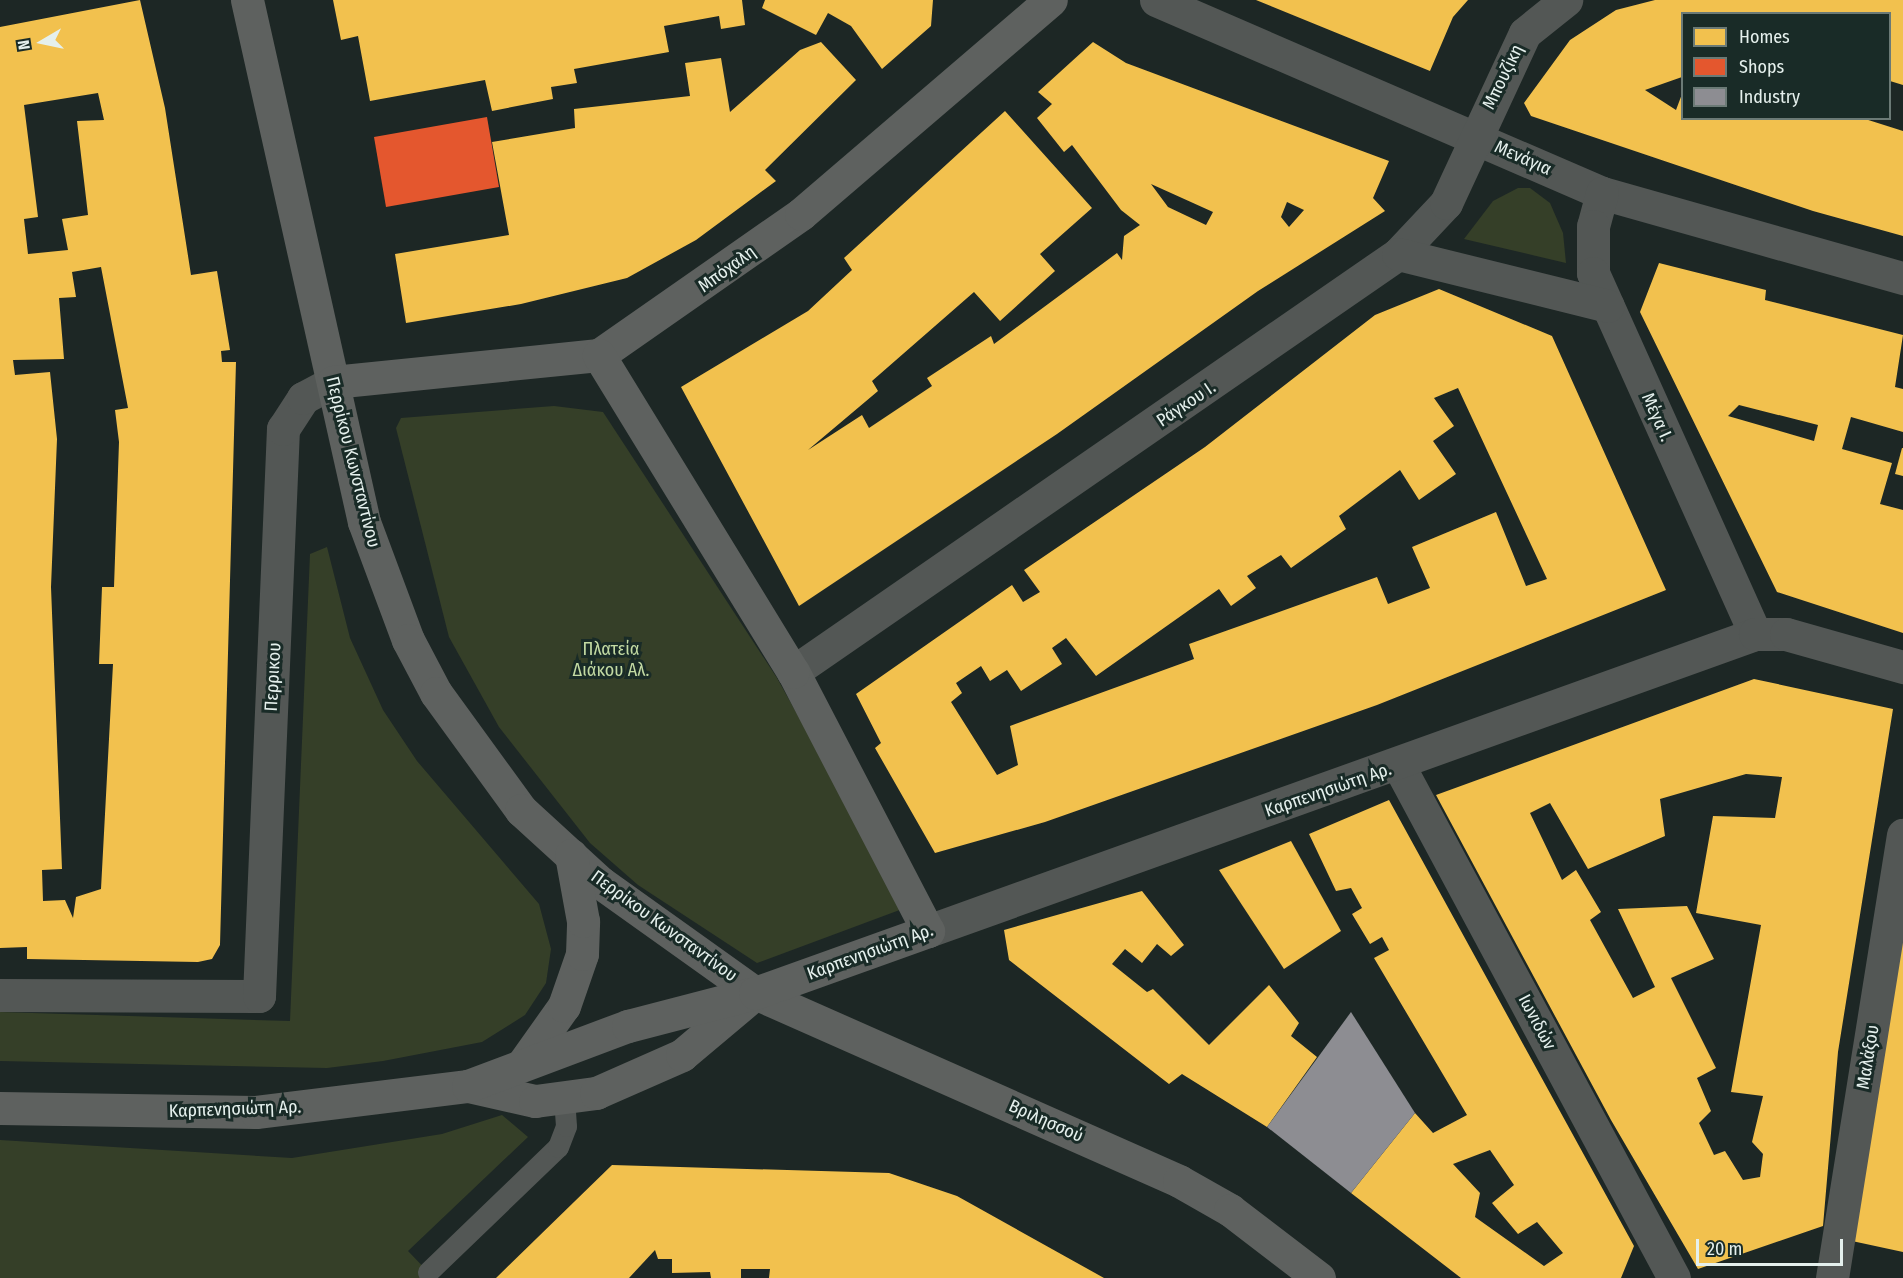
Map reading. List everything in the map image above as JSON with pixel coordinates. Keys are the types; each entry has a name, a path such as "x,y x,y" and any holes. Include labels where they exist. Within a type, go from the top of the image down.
{"street":[{"name":"Περρίκου Κωνσταντίνου","path":"247,0 364,522 408,640 487,767 521,810 649,920 755,993"},
{"name":"Μπόχαλη","path":"333,382 599,355 801,214 1051,0"},
{"name":"Μενάγια","path":"1156,0 1602,193 1903,279"},
{"name":"Μπουζίκη","path":"1398,254 1446,203 1474,136 1525,33 1566,0"},
{"name":"Μέγα Ι.","path":"1602,193 1591,248 1593,273 1755,634"},
{"path":"1398,254 1608,306"},
{"name":"Ράγκου Ι.","path":"793,672 1398,254"},
{"path":"599,355 793,672 928,931"},
{"name":"Περρικου","path":"0,995 259,996 283,429 303,398 333,382"},
{"name":"Καρπενησιώτη Αρ.","path":"0,1108 256,1112 468,1086 628,1026 755,993 1399,766 1755,634 1786,634 1903,667"},
{"name":"Ιωνιδών","path":"1399,766 1674,1278"},
{"name":"Μαλάξου","path":"1832,1278 1903,835"},
{"path":"522,1065 564,1006 582,954 583,921 571,855"},
{"name":"Καρπενησιώτη Αρ.","path":"468,1086 535,1101 564,1100 596,1093 682,1055 755,993"},
{"name":"Βριλησσού","path":"755,993 1179,1181 1230,1210 1319,1278"}],"lane":[{"path":"428,1272 558,1147 566,1126 564,1100"}],"green space":[{"path":"1518,188 1530,188 1550,203 1563,233 1566,263 1464,239 1493,201"},
{"name":"Πλατεία Διάκου Αλ.","path":"554,406 603,412 777,678 905,908 757,963 638,885 590,843 499,727 449,637 396,428 401,418"},
{"path":"327,547 350,638 383,710 417,761 539,904 551,949 546,983 525,1015 482,1042 383,1061 327,1068 0,1061 0,1012 290,1021 310,554"},
{"path":"502,1115 528,1137 408,1251 434,1278 0,1278 0,1140 292,1158 442,1134"}],"building: Homes":[{"path":"140,0 165,108 191,275 217,271 230,350 221,351 222,362 236,362 220,945 212,959 198,962 27,959 27,947 0,948 0,27","holes":["98,93 104,120 77,121 88,215 62,219 68,250 28,254 24,219 38,217 24,105","101,267 128,408 115,410 119,442 114,587 102,587 99,664 113,664 101,889 76,897 73,918 65,900 43,901 42,870 62,869 51,587 57,439 50,372 15,375 13,360 64,359 59,298 76,297 72,272"]},
{"path":"333,0 742,0 745,25 721,29 719,16 664,26 669,52 574,69 577,83 551,87 553,99 492,111 485,80 370,101 358,36 341,40"},
{"path":"765,0 933,0 931,26 882,69 851,26 828,13 816,35 762,8"},
{"path":"1256,0 1468,0 1453,17 1430,71"},
{"path":"1655,0 1903,0 1903,85 1891,81 1891,12 1681,12 1681,77 1645,90 1676,110 1681,97 1681,120 1868,120 1903,131 1903,236 1813,211 1531,116 1524,103 1570,40 1616,10"},
{"path":"821,42 856,80 765,170 776,181 696,240 627,278 521,304 406,323 395,254 509,235 492,142 575,128 574,109 690,96 685,63 721,58 730,112 800,50"},
{"path":"1093,42 1126,63 1389,161 1373,198 1385,211 1258,291 1057,434 799,606 681,387 808,311 852,270 844,258 1005,111 1092,208 1040,254 1055,271 1000,321 974,292 872,381 878,391 808,450 862,415 869,428 932,386 927,378 991,336 994,344 1117,253 1122,260 1124,236 1140,225 1121,210 1072,145 1064,152 1037,118 1052,104 1038,92","holes":["1151,184 1213,212 1206,225 1168,207","1287,202 1304,210 1289,227 1281,217"]},
{"path":"1659,263 1766,290 1765,300 1903,335 1895,387 1903,389 1903,432 1851,417 1842,449 1892,463 1880,504 1903,510 1903,633 1777,592 1640,312","holes":["1739,405 1818,425 1814,441 1728,416"]},
{"path":"1439,289 1552,336 1666,590 1377,705 1045,822 935,853 875,748 881,743 856,694 1012,585 1023,602 1040,592 1024,570 1205,447 1375,315","holes":["1458,388 1547,579 1526,586 1496,512 1412,547 1430,588 1388,604 1377,577 1189,644 1194,659 1010,726 1018,765 997,775 951,702 962,693 956,683 981,666 990,681 1007,670 1021,691 1062,664 1052,648 1066,638 1096,676 1219,589 1231,606 1256,588 1247,576 1281,555 1291,568 1346,529 1339,516 1400,470 1419,500 1456,474 1433,441 1454,426 1434,398"]},
{"path":"1903,448 1903,476 1895,474"},
{"path":"1754,679 1893,709 1838,1052 1823,1226 1698,1269 1611,1120 1436,795","holes":["1746,774 1782,777 1775,818 1713,816 1696,913 1761,925 1731,1092 1763,1096 1752,1142 1763,1154 1760,1177 1743,1180 1725,1151 1714,1155 1699,1123 1711,1111 1697,1078 1716,1068 1671,978 1714,959 1687,906 1618,909 1655,987 1633,998 1590,920 1601,912 1576,870 1562,880 1530,813 1550,803 1588,869 1665,836 1660,799"]},
{"path":"1389,800 1634,1246 1621,1278 1461,1278 1351,1193 1415,1113 1433,1133 1467,1115 1374,958 1389,950 1382,937 1370,944 1352,914 1362,908 1351,888 1336,891 1309,834","holes":["1490,1150 1514,1185 1492,1203 1518,1234 1537,1222 1563,1253 1544,1266 1475,1217 1480,1193 1453,1164"]},
{"path":"1291,841 1341,931 1284,969 1219,870"},
{"path":"1142,891 1184,945 1171,956 1157,944 1142,963 1125,949 1112,964 1147,992 1153,989 1209,1045 1269,985 1299,1023 1291,1036 1317,1057 1267,1127 1182,1074 1169,1084 1009,960 1004,930"},
{"path":"1903,934 1903,1252 1852,1241"},
{"path":"612,1165 889,1173 957,1196 1104,1278 769,1278 770,1269 741,1269 741,1278 711,1278 710,1272 672,1273 672,1259 658,1259 655,1250 629,1278 496,1278"}],"building: Shops":[{"path":"487,117 499,187 386,207 374,137"}],"building: Industry":[{"path":"1351,1012 1415,1113 1351,1193 1267,1127"}]}
